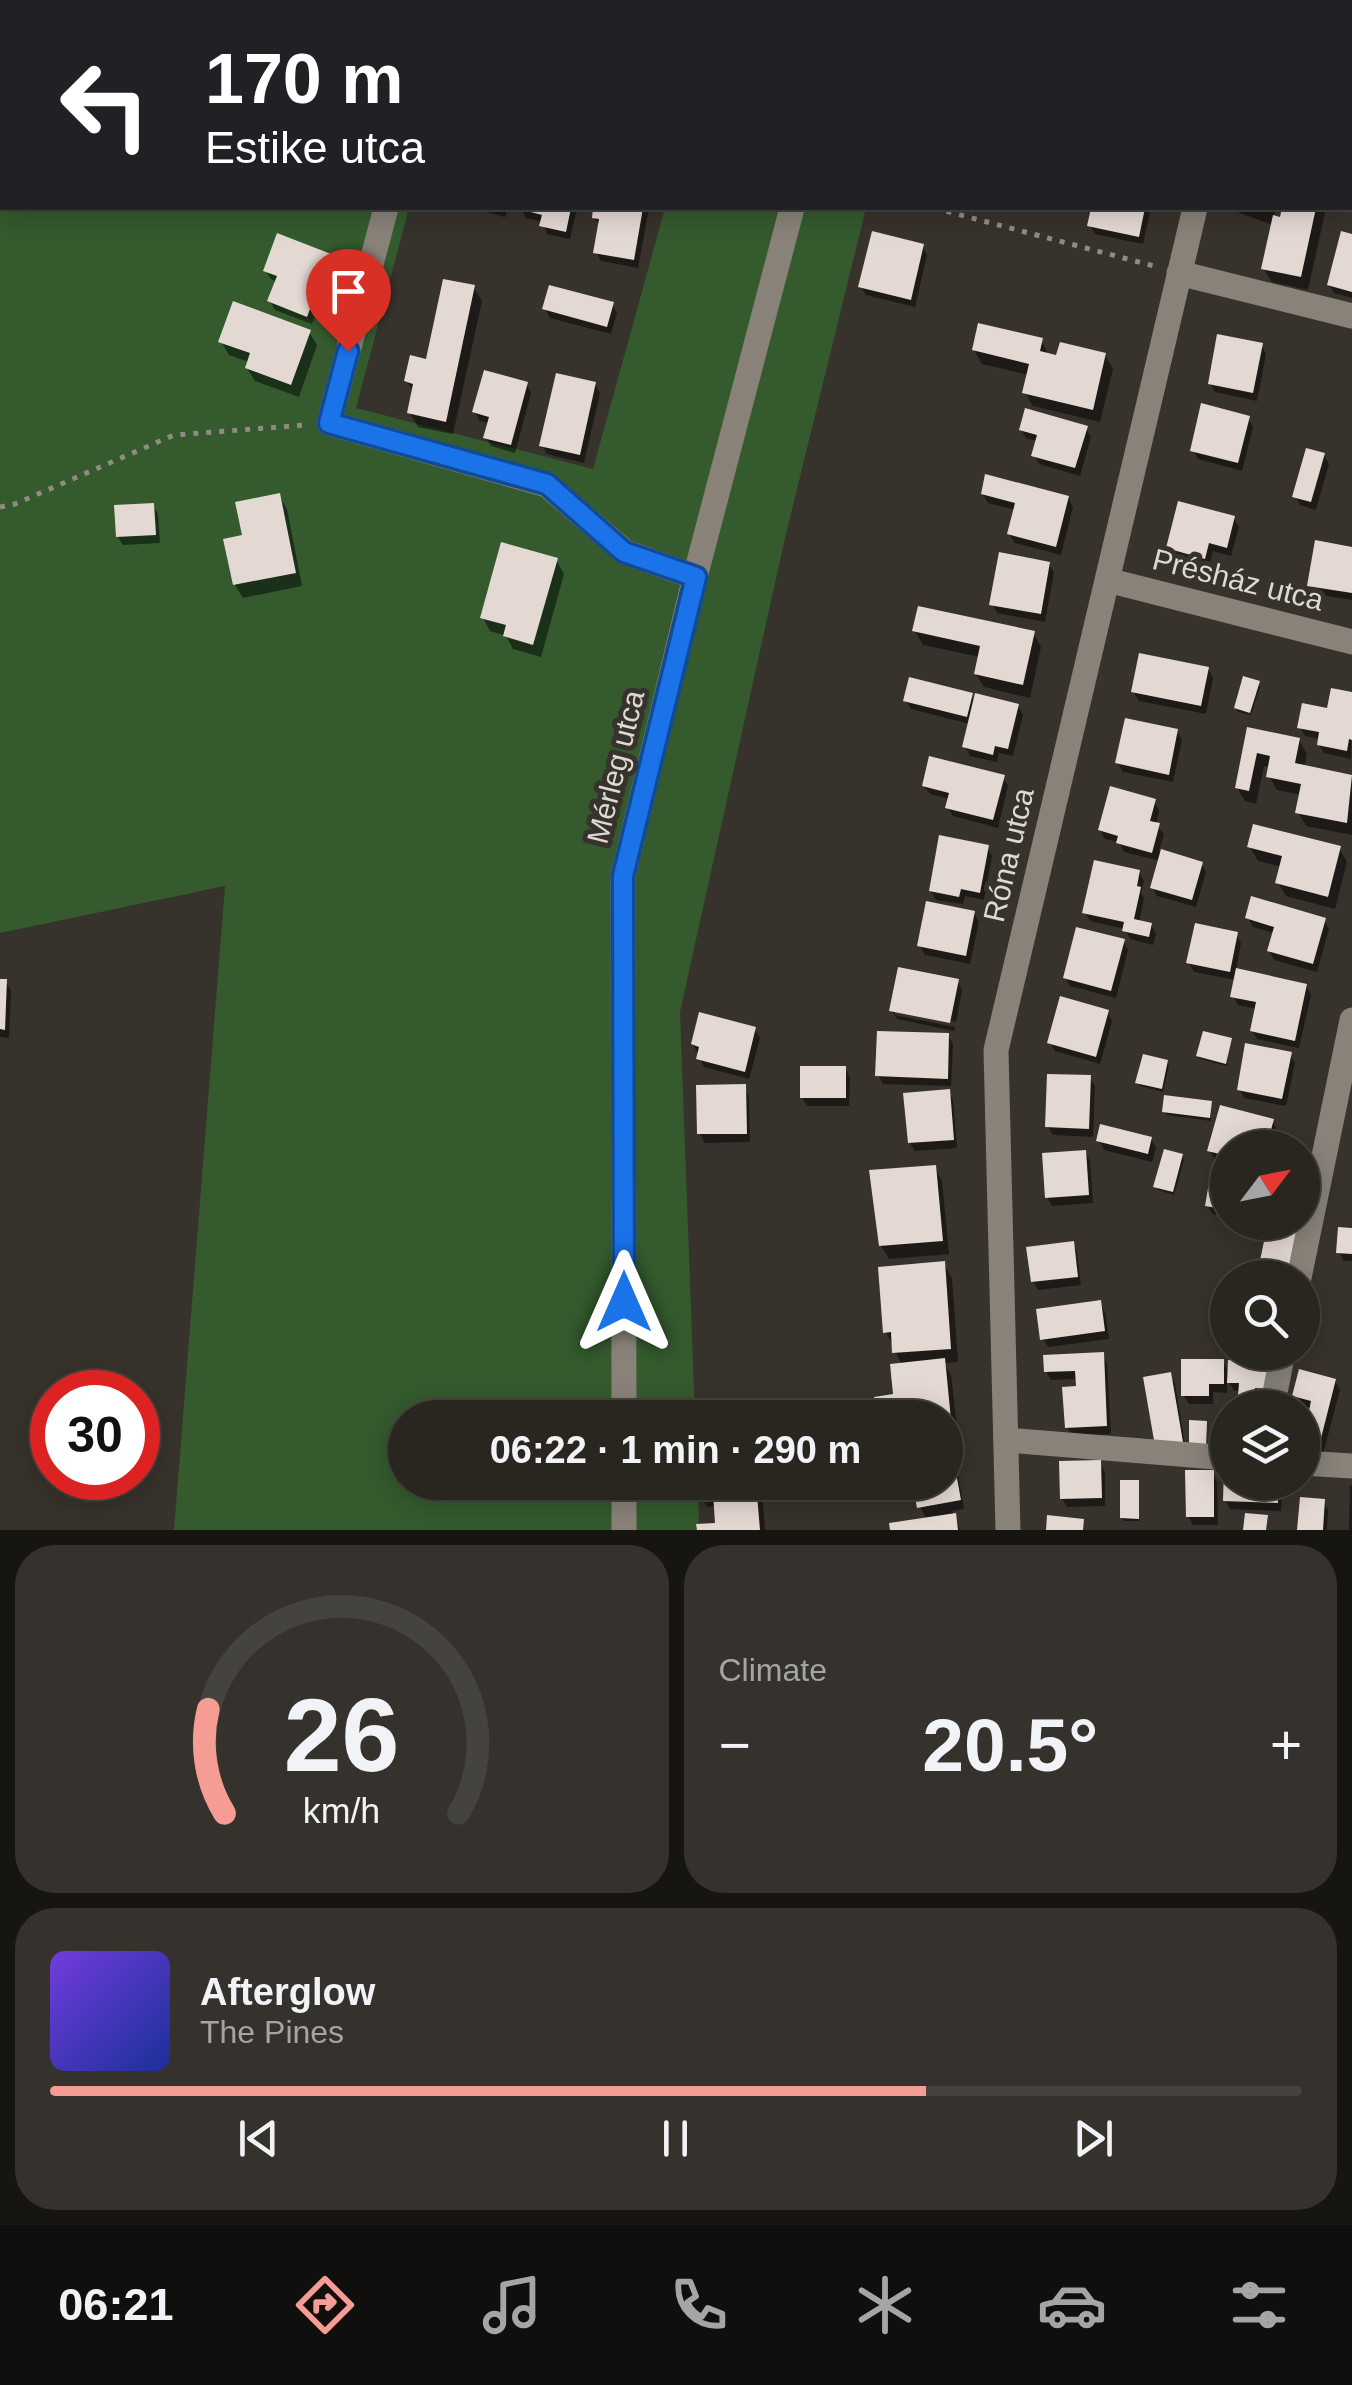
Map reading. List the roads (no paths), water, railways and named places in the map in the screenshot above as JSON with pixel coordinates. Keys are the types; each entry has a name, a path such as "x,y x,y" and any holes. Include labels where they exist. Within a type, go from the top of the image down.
{"street":[{"path":"385,210 329,423 547,484 624,552 696,577"},
{"name":"Mérleg utca","path":"624,1400 623,876 791,210"},
{"name":"Róna utca","path":"1008,1530 996,1050 1195,210"},
{"path":"1179,273 1352,316"},
{"name":"Présház utca","path":"1107,580 1352,642"},
{"path":"1302,1260 1352,1020"},
{"path":"1006,1440 1210,1457"},
{"path":"1320,1464 1352,1466"},
{"path":"624,1500 624,1530"}]}
